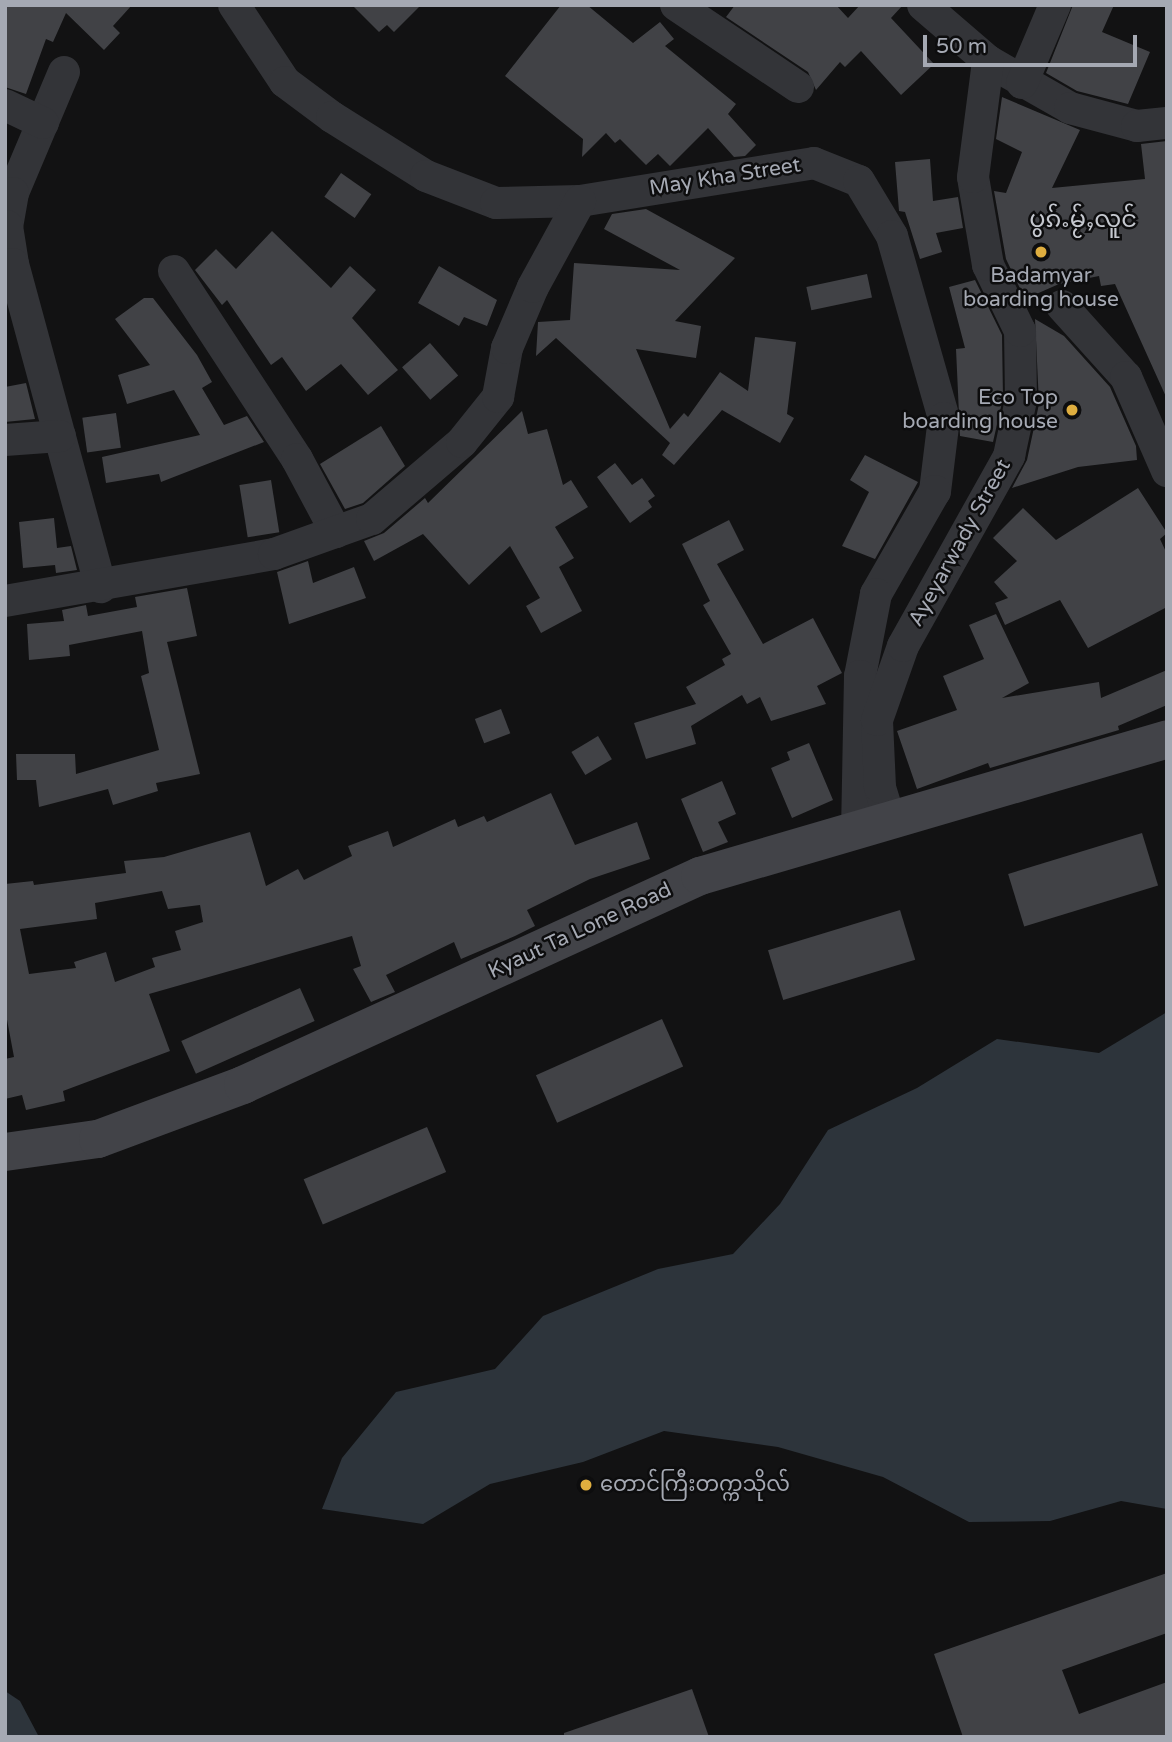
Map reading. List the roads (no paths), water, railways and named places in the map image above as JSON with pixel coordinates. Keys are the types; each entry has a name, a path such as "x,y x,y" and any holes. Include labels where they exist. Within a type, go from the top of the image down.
{"main road":[{"name":"Kyaut Ta Lone Road","path":"5,1152 98,1139 243,1085 699,876 873,822 1167,739"}],"street":[{"name":"May Kha Street","path":"234,5 285,82 332,117 426,176 496,203 580,201 814,163 859,181 892,236 944,418 935,491 876,594 860,676 873,822"},
{"path":"676,5 798,87"},
{"path":"923,5 988,61 1021,83 1084,112 1137,126 1167,123"},
{"path":"1021,83 1055,5"},
{"name":"Ayeyarwady Street","path":"873,822 880,787 877,720 903,646 1009,456 1021,400 1020,331 988,265 973,177 988,61"},
{"path":"64,72 13,193 7,226 101,587"},
{"path":"5,105 43,123"},
{"path":"5,601 101,587 274,554 372,519 462,442 498,397 507,348 533,287 580,201"},
{"path":"173,271 297,459 336,532"},
{"path":"1062,306 1126,377 1167,471"},
{"path":"5,440 60,436"}],"place":[{"name":"Badamyar boarding house","path":"1041,252"},
{"name":"Eco Top boarding house","path":"1072,410"},
{"name":"တောင်ကြီးတက္ကသိုလ်","path":"586,1485"}],"district":[{"name":"ပွၵ်ႉမႂ်ႇလူင်","path":"1083,220"}]}
